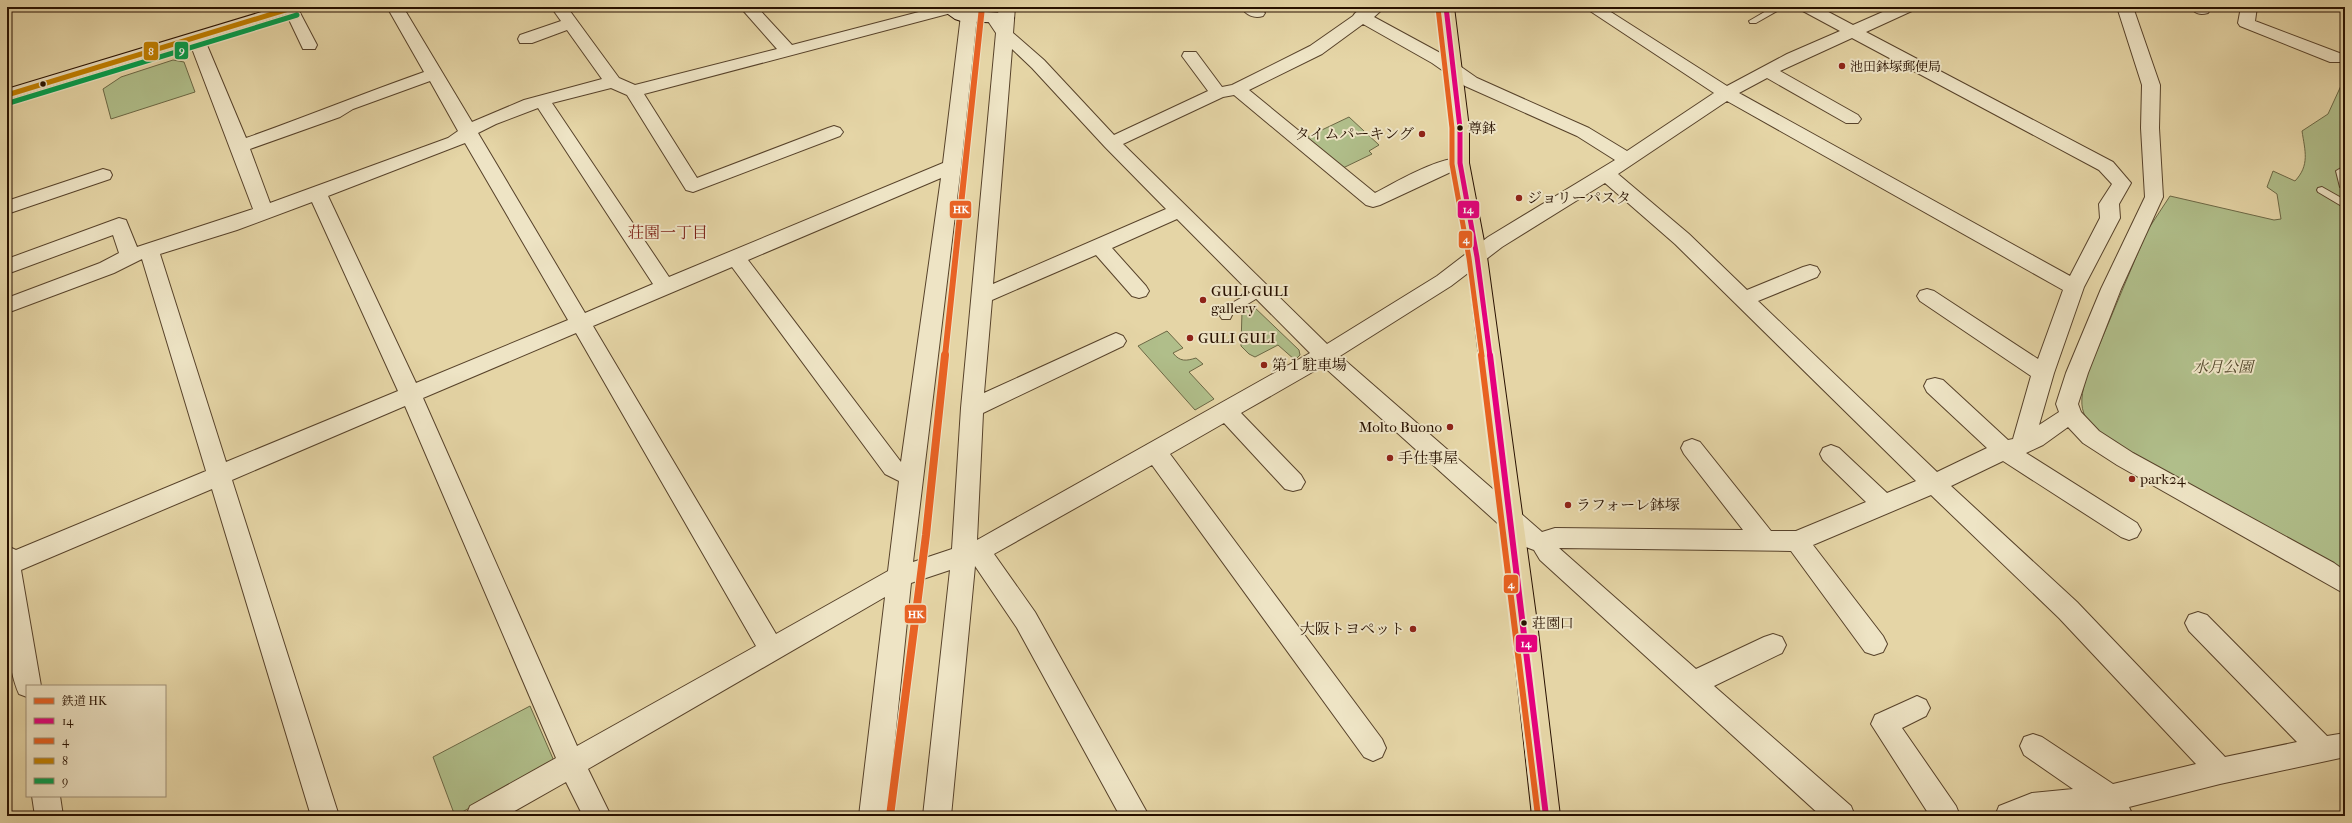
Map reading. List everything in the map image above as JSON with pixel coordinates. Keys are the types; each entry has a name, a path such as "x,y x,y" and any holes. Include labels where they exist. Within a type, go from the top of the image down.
{"highway":[{"path":"1446,7 1460,128 1460,163 1477,257 1524,623 1546,816"}],"street":[{"path":"395,7 772,650"},
{"path":"559,7 613,82 634,91 693,186 834,132"},
{"path":"748,7 788,51"},
{"path":"634,91 788,51 959,10 1004,19 1026,7"},
{"path":"1592,7 1726,93 2074,287"},
{"path":"1807,7 2106,166 2122,183 2109,204 2110,218 2074,287 2043,373 2013,448"},
{"path":"480,816 572,765 899,577 971,554 1155,452 1325,355 1444,281 1495,242 1606,174 1726,93 1767,71 1852,31 1908,7"},
{"path":"2125,7 2151,85 2150,128 2154,196 2139,225 2077,373 2067,404 2071,416 2091,437 2125,459 2325,570 2345,584"},
{"path":"2249,7 2246,23 2336,58"},
{"path":"7,95 293,8 309,45"},
{"path":"873,816 911,473 952,166 959,10"},
{"path":"1111,143 1218,93 1238,89 1316,50 1366,11 1471,82 1583,132 1627,159"},
{"path":"1004,19 1038,64 1111,143 1178,211 1325,355 1510,522 1531,539 1542,542 1555,538 1797,541 1934,484 2013,448 2035,441 2063,419 2071,416"},
{"path":"937,816 948,694 971,554 972,408 983,296 1004,19"},
{"path":"526,39 570,23"},
{"path":"196,38 240,146 264,212"},
{"path":"1190,56 1218,93"},
{"path":"1767,71 1852,119"},
{"path":"240,146 334,113 347,105 434,74"},
{"path":"7,306 107,268 139,253 230,225 454,142 468,131 542,101 613,82"},
{"path":"1238,89 1373,201 1447,166 1460,163"},
{"path":"542,101 665,287"},
{"path":"28,685 7,562 219,476 952,166"},
{"path":"2110,218 2122,211 2140,176 2152,166"},
{"path":"1606,174 1682,239 1934,484 2068,610 2220,771"},
{"path":"7,208 103,175"},
{"path":"318,192 411,394 572,765 597,816"},
{"path":"983,296 1178,211"},
{"path":"7,267 119,225 139,253 219,476 325,816"},
{"path":"1099,245 1139,291"},
{"path":"735,257 892,468 899,472 911,473"},
{"path":"1744,299 1810,272"},
{"path":"1927,296 2043,373"},
{"path":"972,408 1116,342"},
{"path":"1935,386 2013,448 2129,530"},
{"path":"1226,411 1293,482"},
{"path":"1692,448 1764,540"},
{"path":"1155,452 1373,748"},
{"path":"1831,454 1884,505"},
{"path":"1797,541 1874,644"},
{"path":"1542,542 1548,553 1841,816"},
{"path":"971,554 1026,620 1135,816"},
{"path":"2198,623 2334,748"},
{"path":"1694,683 1773,645"},
{"path":"1917,708 1884,724 1946,816"},
{"path":"2033,746 2109,804"},
{"path":"2009,816 2032,806 2109,804 2220,771 2334,748"},
{"path":"46,797 49,816"}],"lane":[{"path":"7,10 16,7"},
{"path":"1754,21 1780,7"},
{"path":"2341,171 2345,187"},
{"path":"2322,190 2345,206"},
{"path":"1226,316 1229,310 1260,291"}],"green space":[{"path":"173,60 184,62 195,92 111,119 103,89 121,77"},
{"name":"水月公園","path":"2345,77 2345,575 2119,449 2091,424 2083,409 2082,399 2088,372 2147,231 2170,196 2274,220 2281,219 2277,194 2267,187 2273,171 2295,181 2300,175 2305,163 2302,131 2328,114"},
{"path":"1349,117 1379,145 1369,151 1372,154 1343,168 1305,138"},
{"path":"1252,305 1299,350 1300,355 1295,360 1278,345 1255,357 1249,354 1241,346 1242,311"},
{"path":"1167,331 1183,348 1173,353 1178,358 1189,360 1196,358 1203,364 1189,372 1214,399 1195,410 1138,346"},
{"path":"530,706 554,761 455,816 433,757"}],"rail line":[{"name":"HK","path":"890,816 926,535 982,7"}],"transit line":[{"name":"8","path":"7,95 295,7"},
{"name":"14","path":"1446,7 1460,128 1460,163 1477,257 1524,623 1546,816"},
{"name":"4","path":"1438,8 1452,128 1452,164 1469,258 1516,624 1538,816"},
{"name":"9","path":"9,103 297,15"}],"place":[{"name":"池田鉢塚郵便局","path":"1842,66"},
{"name":"尊鉢","path":"1460,128"},
{"name":"タイムパーキング","path":"1422,134"},
{"name":"ジョリーパスタ","path":"1519,198"},
{"name":"GULI GULI gallery","path":"1203,300"},
{"name":"GULI GULI","path":"1190,338"},
{"name":"第１駐車場","path":"1264,365"},
{"name":"Molto Buono","path":"1450,427"},
{"name":"手仕事屋","path":"1390,458"},
{"name":"park24","path":"2132,479"},
{"name":"ラフォーレ鉢塚","path":"1568,505"},
{"name":"荘園口","path":"1524,623"},
{"name":"大阪トヨペット","path":"1413,629"}],"district":[{"name":"荘園一丁目","path":"668,232"}]}
